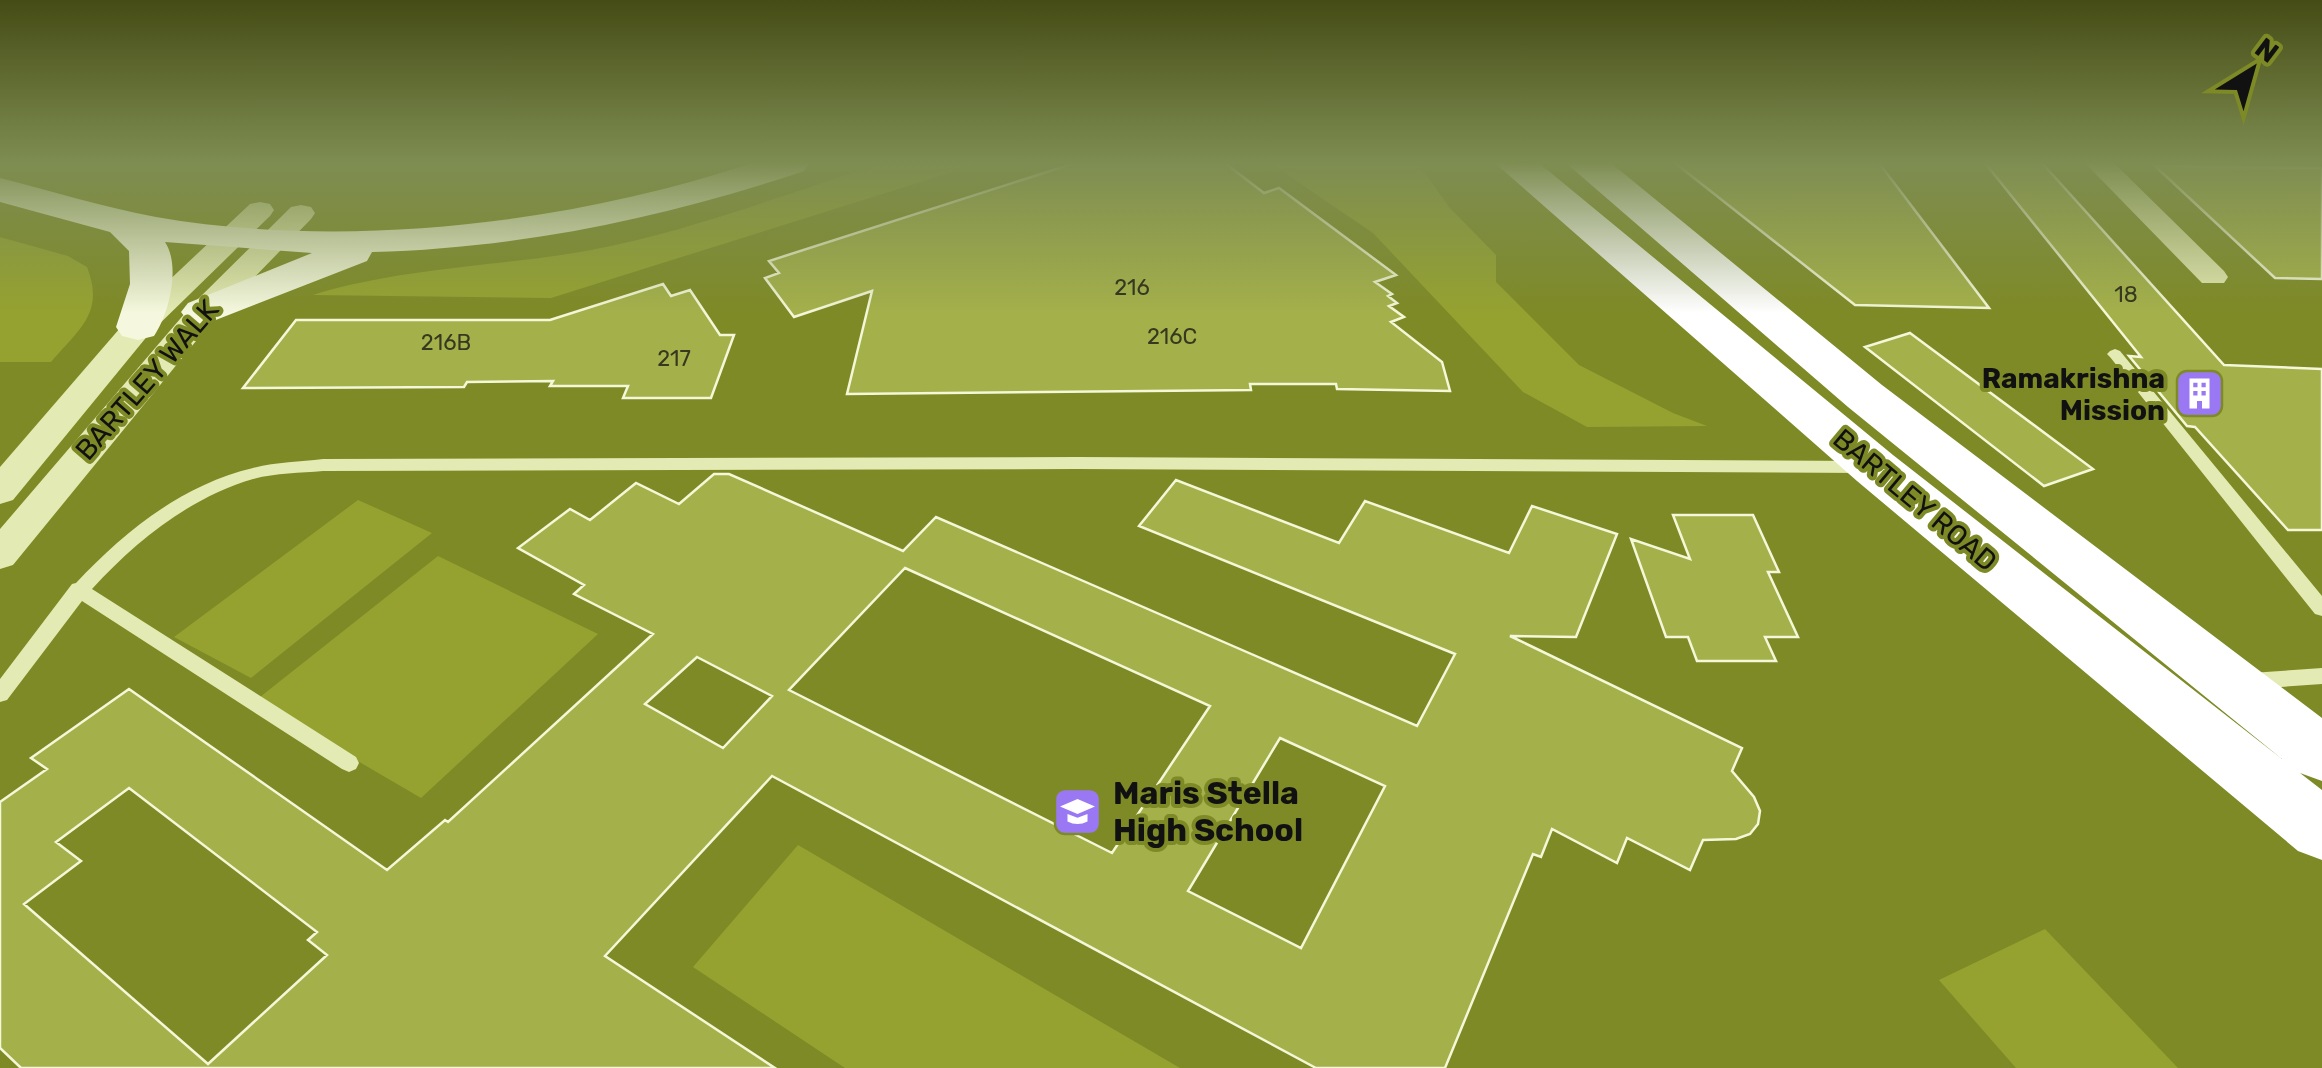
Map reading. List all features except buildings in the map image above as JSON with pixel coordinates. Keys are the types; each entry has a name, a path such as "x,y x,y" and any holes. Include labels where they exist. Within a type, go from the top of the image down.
{"highway":[{"name":"BARTLEY ROAD","path":"1572,213 1875,468 2322,830"},
{"name":"BARTLEY ROAD","path":"1650,213 1865,396 2322,754"}],"street":[{"path":"75,213 124,223 267,225 391,238 449,238 560,224 613,213"},
{"path":"212,213 267,225 399,213"},
{"path":"448,213 420,226 424,232 449,238"},
{"path":"2148,213 2213,277"},
{"path":"124,223 149,249 151,284 138,327"},
{"name":"BARTLEY WALK","path":"0,555 203,312 267,225"},
{"name":"BARTLEY WALK","path":"0,490 138,327 267,225"},
{"path":"203,312 391,238"}],"lane":[{"path":"2115,354 2322,609"},
{"path":"0,694 78,589 133,534 186,500 250,474 323,465 1077,463 1875,468"},
{"path":"78,589 348,764"},
{"path":"2231,683 2322,676"}],"green space":[{"path":"731,213 822,213 551,298 313,295 416,273 591,250"},
{"path":"1343,213 1455,213 1496,255 1496,282 1579,365 1707,426 1587,427 1523,392 1373,233"},
{"path":"0,237 68,256 87,267 92,283 91,309 79,330 51,362 0,362"},
{"path":"358,500 432,533 251,678 174,637"},
{"path":"438,556 598,634 421,798 255,701"},
{"path":"798,845 1180,1068 845,1068 693,967"},
{"path":"2045,929 2178,1068 2016,1068 1939,980"}],"place":[{"name":"Ramakrishna Mission","path":"2200,394"},
{"name":"Maris Stella High School","path":"1078,811"}]}
